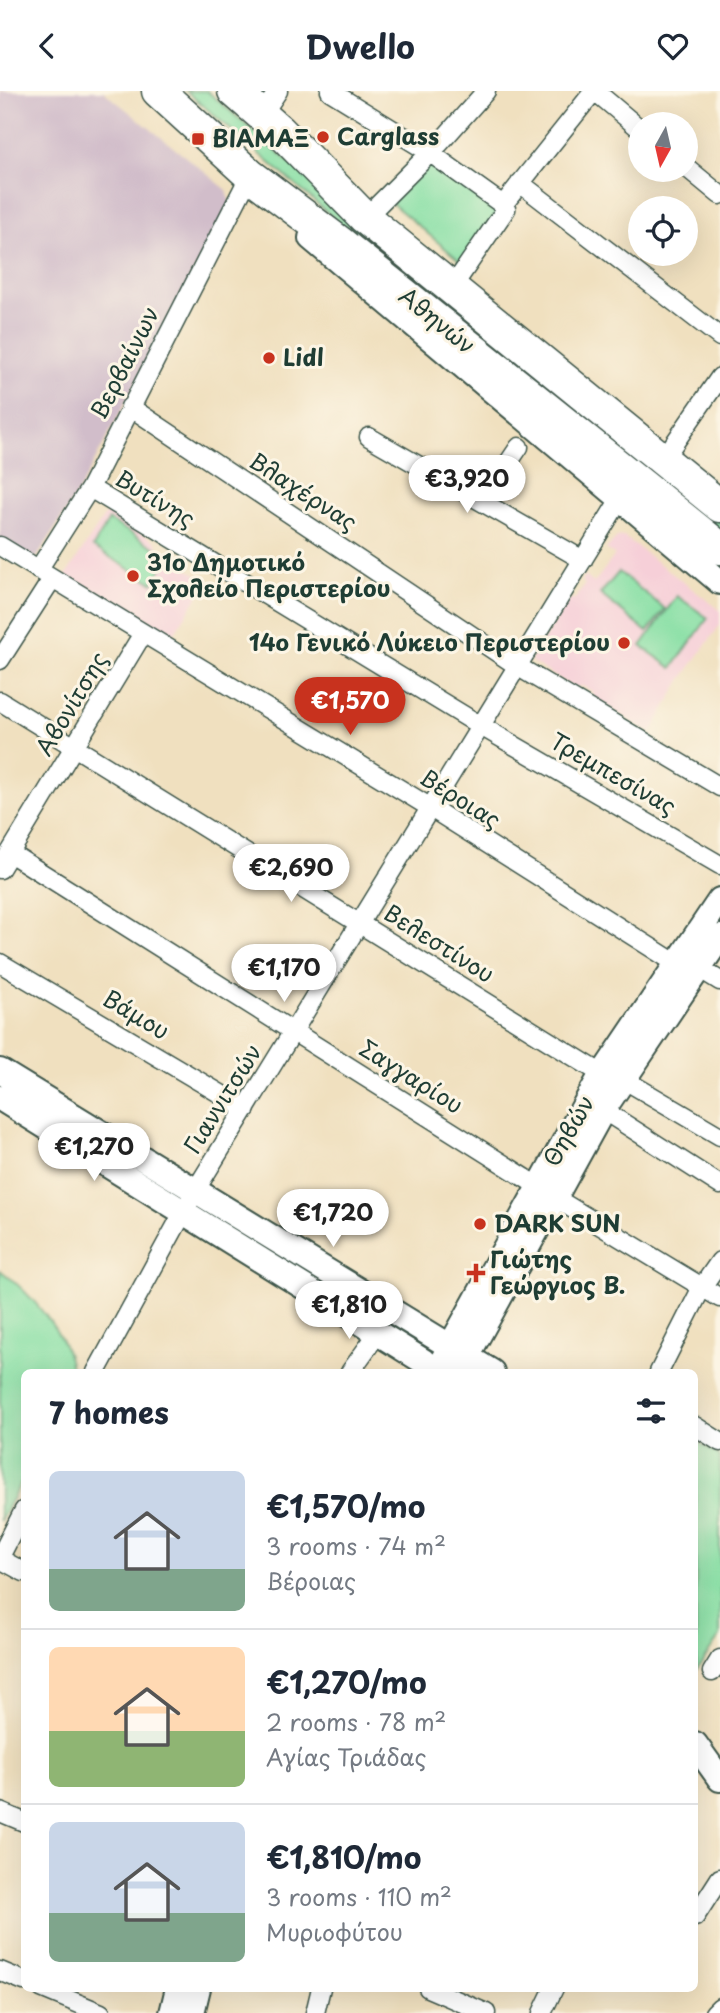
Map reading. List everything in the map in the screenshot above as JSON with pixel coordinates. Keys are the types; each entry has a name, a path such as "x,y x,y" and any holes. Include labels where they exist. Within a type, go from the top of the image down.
{"highway":[{"name":"Αθηνών","path":"158,91 250,175 339,242 720,548"},
{"name":"Αθηνών","path":"234,91 273,112 364,217 720,506"},
{"path":"273,112 376,207"},
{"path":"250,175 285,216"}],"main road":[{"path":"376,207 720,486"},
{"name":"Αθηνών","path":"285,216 720,582"},
{"name":"Θηβών","path":"431,1369 458,1359 546,1192 613,1076 688,966 720,900"},
{"name":"Θηβών","path":"688,966 720,937"},
{"path":"0,1071 431,1369"},
{"name":"Θηβών","path":"546,1192 603,1110 613,1076"},
{"path":"0,1098 189,1201 458,1359 484,1369"},
{"path":"698,1748 720,1779"},
{"path":"172,2013 177,1992"},
{"path":"192,2013 197,1992"}],"street":[{"path":"330,91 429,152 506,209 460,276"},
{"path":"376,207 486,91"},
{"path":"503,205 595,91 628,119"},
{"name":"Βερβαίνων","path":"0,660 250,175"},
{"path":"698,177 720,195"},
{"path":"520,183 720,337"},
{"path":"671,448 720,377"},
{"name":"Βλαχέρνας","path":"130,407 518,666 720,787"},
{"path":"369,437 583,560"},
{"path":"482,502 519,447"},
{"name":"Βυτίνης","path":"90,488 481,726"},
{"name":"Γιαννιτσών","path":"99,1369 189,1201 620,499"},
{"name":"Βέροιας","path":"0,546 688,966 720,981"},
{"name":"Αβονίτσης","path":"0,869 142,635"},
{"name":"Βελεστίνου","path":"0,701 73,749 613,1076 720,1136"},
{"name":"Τρεμπεσίνας","path":"481,726 720,865"},
{"name":"Σαγγαρίου","path":"10,853 546,1192 720,1298"},
{"name":"Βάμου","path":"0,963 246,1109"},
{"path":"603,1110 720,1185"},
{"path":"661,1369 702,1287 720,1261"},
{"path":"352,1369 378,1333"},
{"path":"698,1428 720,1442"},
{"path":"21,1516 0,1558 21,1570"},
{"path":"0,1812 21,1821"},
{"path":"698,1911 720,1878"},
{"path":"0,1971 21,1980"},
{"path":"51,1992 101,2013"},
{"path":"315,2013 320,1992"},
{"path":"437,1992 486,2013"},
{"path":"542,2013 552,1992"},
{"path":"714,2013 720,2007"}],"shaded area":[{"path":"0,91 103,91 227,190 230,203 81,487 34,562 0,540"},
{"name":"31ο Δημοτικό Σχολείο Περιστερίου","path":"107,512 155,541 159,548 174,557 172,560 208,581 169,641 65,577"},
{"name":"14ο Γενικό Λύκειο Περιστερίου","path":"623,536 720,610 720,625 680,682 651,733 594,699 592,691 582,686 574,688 530,661 569,599 575,599 585,584 582,581 585,576 594,583 615,555 606,549 617,537"}],"green space":[{"path":"186,91 207,91 458,308 720,518 720,533 450,318"},
{"path":"431,157 502,211 465,265 389,201"},
{"path":"109,520 169,556 153,583 93,547"},
{"path":"619,572 665,609 647,632 600,594"},
{"path":"677,596 708,618 672,668 641,646"},
{"path":"0,1270 23,1290 55,1329 69,1358 71,1369 21,1369 21,1482 0,1521"},
{"path":"698,1442 720,1456 720,1636 698,1668"}],"place":[{"name":"Carglass","path":"323,137"},
{"name":"ΒΙΑΜΑΞ","path":"198,139"},
{"name":"Lidl","path":"269,358"},
{"name":"31ο Δημοτικό Σχολείο Περιστερίου","path":"133,576"},
{"name":"14ο Γενικό Λύκειο Περιστερίου","path":"624,643"},
{"name":"DARK SUN","path":"480,1224"},
{"name":"Γιώτης Γεώργιος Β.","path":"476,1273"}]}
